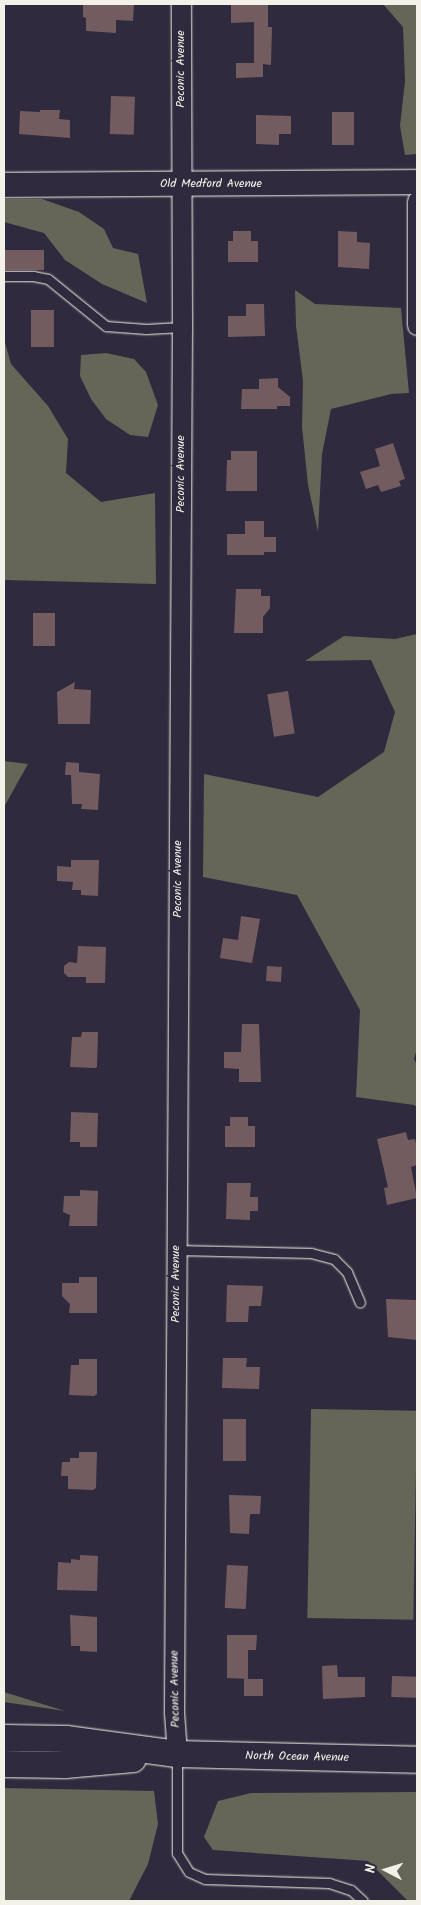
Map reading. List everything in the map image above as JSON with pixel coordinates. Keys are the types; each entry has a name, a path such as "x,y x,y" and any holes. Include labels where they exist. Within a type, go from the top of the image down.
{"main road":[{"name":"North Ocean Avenue","path":"4,1738 66,1739 177,1754 417,1760"},
{"name":"North Ocean Avenue","path":"4,1764 65,1765 177,1754"}],"street":[{"name":"Peconic Avenue","path":"177,1754 174,1712 182,327 181,4"},
{"name":"Old Medford Avenue","path":"4,184 181,185 417,182"},
{"path":"417,201 417,325"}],"lane":[{"path":"4,276 33,276 48,280 106,326 146,329 182,327"},
{"path":"176,1250 311,1253 334,1259 347,1272 360,1302"},
{"path":"177,1754 177,1853 189,1872 204,1879 329,1882 351,1890 362,1901"}],"green space":[{"path":"383,4 417,4 417,154 405,155 400,126 405,81 403,27"},
{"path":"4,199 42,199 79,212 104,229 113,248 138,254 147,303 102,284 65,260 44,233 4,222"},
{"path":"295,290 315,304 401,308 409,393 391,394 331,409 322,454 318,532 308,485 302,427 303,381 296,326"},
{"path":"4,339 11,364 48,406 68,439 66,473 101,502 155,493 156,584 4,580"},
{"path":"106,353 134,359 146,372 158,405 148,437 130,435 106,419 91,399 80,376 81,355"},
{"path":"417,634 417,1048 414,1059 417,1065 417,1107 356,1097 360,1010 297,895 203,877 204,774 318,797 384,752 395,712 371,660 305,661 344,636 395,639"},
{"path":"4,761 28,764 4,807"},
{"path":"311,1409 417,1411 413,1620 307,1618"},
{"path":"4,1692 65,1711 4,1702"},
{"path":"4,1788 154,1791 158,1824 148,1864 129,1901 4,1901"},
{"path":"417,1792 417,1901 408,1901 368,1861 213,1850 204,1837 218,1801 251,1793"}],"building":[{"path":"134,4 133,21 116,20 116,33 86,31 83,5"},
{"path":"231,4 268,4 268,27 272,27 271,65 263,64 263,77 236,78 236,63 254,63 254,22 231,23"},
{"path":"111,96 135,97 134,135 110,134"},
{"path":"40,110 60,110 59,119 70,120 70,138 19,134 20,111 40,112"},
{"path":"332,112 354,112 354,145 332,145"},
{"path":"256,115 291,116 291,134 279,134 279,145 256,144"},
{"path":"233,231 251,231 251,241 258,241 258,262 228,262 228,241 233,241"},
{"path":"338,231 357,232 357,242 370,243 369,269 338,267"},
{"path":"4,250 44,250 44,270 4,270"},
{"path":"246,304 264,304 265,336 228,337 228,316 246,316"},
{"path":"31,310 54,310 54,347 31,347"},
{"path":"278,378 278,387 290,397 290,406 277,406 277,409 241,409 242,389 259,389 259,379"},
{"path":"393,443 405,479 399,481 401,486 381,492 378,485 366,489 360,472 380,466 375,449"},
{"path":"231,451 257,451 257,491 226,491 227,460 231,460"},
{"path":"245,521 264,521 264,537 276,537 276,552 264,552 264,555 227,555 227,534 245,534"},
{"path":"236,589 261,589 261,596 270,596 270,608 263,617 263,633 234,633"},
{"path":"33,613 55,613 55,646 33,646"},
{"path":"75,682 74,689 91,690 90,724 58,724 57,692"},
{"path":"288,691 295,733 274,737 267,694"},
{"path":"66,762 79,763 79,772 100,774 98,810 81,809 82,804 72,804 71,775 65,775"},
{"path":"71,860 99,860 98,896 81,895 81,890 72,890 73,882 57,881 57,866 71,867"},
{"path":"241,916 260,919 252,963 220,958 223,938 238,940"},
{"path":"78,946 106,947 105,983 86,983 86,977 68,977 64,973 64,966 69,962 77,963"},
{"path":"267,966 282,967 281,982 266,981"},
{"path":"242,1024 259,1024 261,1082 239,1082 239,1069 224,1068 224,1052 241,1052"},
{"path":"82,1032 98,1032 97,1067 95,1068 70,1067 72,1037 81,1037"},
{"path":"71,1112 98,1113 97,1147 80,1147 80,1142 70,1142"},
{"path":"230,1117 248,1117 248,1126 255,1126 255,1147 225,1147 225,1126 230,1126"},
{"path":"406,1132 408,1140 415,1139 417,1148 417,1165 411,1167 417,1198 387,1205 384,1188 388,1187 377,1139"},
{"path":"227,1183 251,1183 250,1197 258,1197 258,1211 250,1211 250,1220 226,1219"},
{"path":"80,1190 98,1191 97,1226 69,1226 70,1215 63,1212 64,1196 80,1196"},
{"path":"79,1277 97,1277 97,1313 69,1313 70,1304 62,1296 62,1283 79,1283"},
{"path":"227,1285 263,1286 261,1306 249,1306 248,1322 226,1322"},
{"path":"386,1299 417,1300 417,1340 388,1337"},
{"path":"223,1358 247,1358 246,1367 260,1367 259,1389 222,1388"},
{"path":"79,1359 97,1359 97,1394 94,1396 69,1395 71,1365 79,1365"},
{"path":"223,1419 246,1419 246,1461 223,1461"},
{"path":"79,1452 97,1452 96,1488 93,1490 68,1489 68,1476 61,1476 62,1462 70,1462 70,1458 79,1458"},
{"path":"229,1495 261,1496 260,1514 250,1514 249,1534 230,1533"},
{"path":"80,1555 98,1556 97,1591 57,1590 58,1562 71,1563 71,1559 80,1560"},
{"path":"227,1565 248,1566 246,1609 225,1608"},
{"path":"70,1615 97,1617 97,1652 80,1651 80,1646 71,1646"},
{"path":"227,1635 257,1635 256,1650 248,1650 248,1679 227,1678"},
{"path":"337,1665 338,1677 365,1677 365,1697 323,1699 322,1666"},
{"path":"392,1676 417,1677 416,1698 391,1697"},
{"path":"244,1679 263,1679 263,1696 244,1696"}]}
